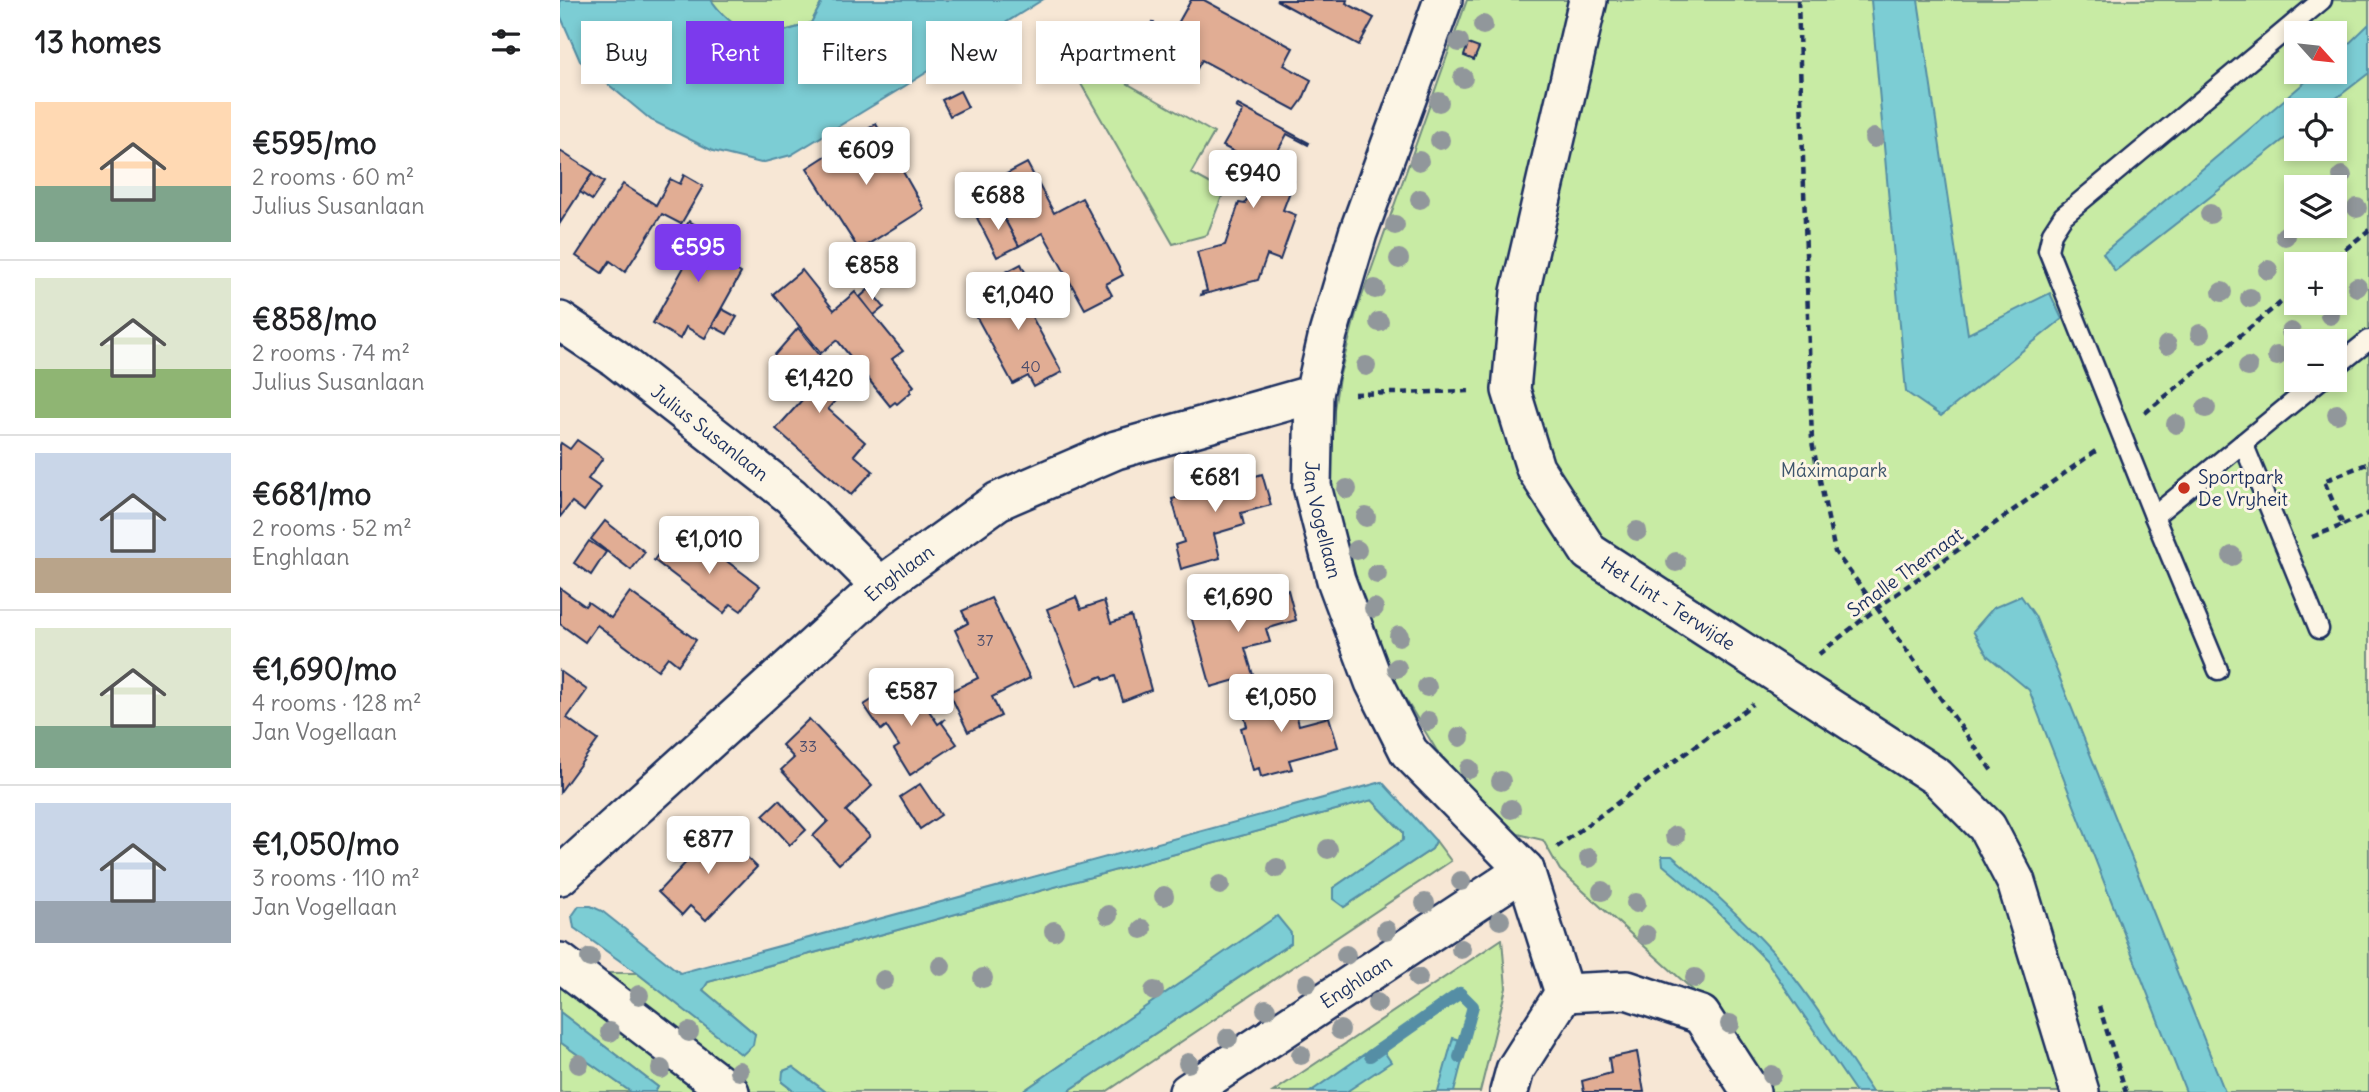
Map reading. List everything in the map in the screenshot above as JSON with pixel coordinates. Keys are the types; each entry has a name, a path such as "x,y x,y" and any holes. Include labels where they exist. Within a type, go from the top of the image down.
{"street":[{"name":"Jan Vogellaan","path":"1443,0 1359,233 1328,334 1314,394 1312,486 1336,580 1374,682 1409,752 1525,870 1564,993"},
{"name":"Het Lint - Terwijde","path":"1588,0 1520,292 1511,390 1535,468 1589,552 1937,777 1987,827 2016,882 2080,1092"},
{"name":"Julius Susanlaan","path":"560,321 615,358 791,496 880,586"},
{"name":"Enghlaan","path":"560,876 880,586 998,501 1116,450 1314,394"},
{"name":"Enghlaan","path":"1188,1092 1525,870"},
{"path":"560,961 730,1092"},
{"path":"1509,1092 1515,1070 1564,993 1627,990 1701,1015 1751,1092"}],"lane":[{"path":"2218,670 2048,250 2052,233 2063,216 2322,0"},
{"path":"2347,358 2369,340"},
{"path":"2154,516 2306,392"},
{"path":"2244,443 2319,629"}],"path":[{"path":"1798,0 1812,443 1835,552 1878,608 2002,784"},
{"path":"2342,252 2369,230"},
{"name":"Smalle Themaat","path":"1525,870 1787,680 1878,608 2120,433 2284,300"},
{"path":"1314,394 1511,390"},
{"path":"2343,525 2324,481 2369,463"},
{"path":"2286,547 2369,513"},
{"path":"2099,1005 2126,1092"}],"green space":[{"path":"711,0 823,0 812,21 798,21 798,27 784,31 784,21 730,21"},
{"name":"Máximapark","path":"1467,0 2369,0 2369,1092 1767,1092 1705,1001 1560,870 1543,840 1518,834 1500,819 1437,751 1384,664 1341,555 1330,491 1334,409 1339,378 1357,310"},
{"path":"1081,84 1128,84 1214,133 1191,173 1224,191 1207,235 1173,244"},
{"path":"1372,800 1403,832 1403,840 1333,888 1344,907 1432,849 1436,841 1451,861 1106,1092 1067,1092 1291,943 1277,917 1022,1092 826,1092 793,1067 782,1082 795,1092 655,1092 658,1087 560,1012 560,973 637,973 742,1054 755,1034 703,990 708,982"},
{"path":"1502,939 1506,988 1480,1092 1273,1092"},
{"path":"560,1042 631,1092 560,1092"}],"water":[{"path":"560,0 711,0 730,21 686,21 686,84 784,84 784,31 798,27 798,84 908,84 791,155 761,163 713,151 651,120 608,84 672,84 672,21 581,21 581,62 560,15"},
{"path":"823,0 1042,0 1009,21 926,21 926,73 912,82 912,21 812,21"},
{"path":"1871,0 1918,0 1968,334 2050,293 2062,319 1941,416 1906,392"},
{"path":"2369,24 2369,73 2337,98 2286,98 2303,84 2347,84 2347,45"},
{"path":"2284,100 2284,139 2115,271 2103,253"},
{"path":"2021,596 2035,616 2225,1092 2186,1092 2029,690 1988,656 1973,631 1993,608"},
{"path":"1382,782 1436,841 1432,849 1344,907 1333,899 1333,888 1403,840 1403,832 1372,800 708,982 703,990 755,1034 753,1045 742,1055 574,928 572,916 579,906 591,906 602,911 680,973"},
{"path":"1662,856 1672,856 1685,867 1737,914 1773,952 1812,1002 1872,1092 1856,1092 1766,960 1716,910 1663,865"},
{"path":"1277,916 1291,933 1291,943 1067,1092 1022,1092"},
{"path":"560,1012 658,1087 655,1092 631,1092 560,1042"},
{"path":"1453,1038 1467,1042 1454,1092 1438,1092"},
{"path":"1379,1044 1391,1062 1346,1092 1310,1092"},
{"path":"793,1067 826,1092 795,1092 782,1082 783,1071"}],"building":[{"path":"1191,0 1204,0 1293,48 1284,65 1311,80 1303,99 1295,110 1202,60 1200,63 1200,21 1179,21"},
{"path":"1276,0 1347,0 1346,3 1374,18 1359,45"},
{"path":"1468,44 1479,48 1474,60 1464,56"},
{"path":"960,91 968,107 950,116 942,100"},
{"path":"1238,105 1309,143 1308,145 1287,134 1269,167 1294,181 1283,210 1296,215 1280,260 1267,255 1258,280 1201,295 1207,291 1197,252 1225,245 1239,203 1245,204 1259,165 1223,146 1243,111 1236,107"},
{"path":"876,124 924,209 859,250 807,168"},
{"path":"560,151 593,172 560,223"},
{"path":"1027,163 1054,213 1082,198 1123,275 1106,284 1112,295 1085,309 1043,233 1019,246 986,185"},
{"path":"592,174 604,182 592,200 580,192"},
{"path":"684,175 703,186 681,224 662,214 625,272 610,261 602,273 576,256 623,184 656,205 670,179 680,184"},
{"path":"998,207 1019,246 997,257 977,218"},
{"path":"689,221 732,246 723,262 741,273 705,338 686,327 680,339 653,323 689,258 673,249"},
{"path":"1021,264 1033,288 1020,295 1062,372 1034,387 1028,376 1013,384 976,316 1005,301 993,279"},
{"path":"802,270 834,310 855,292 903,351 892,359 914,386 897,404 895,402 890,406 837,340 821,353 773,294"},
{"path":"869,289 884,307 874,315 860,297"},
{"path":"722,309 737,317 727,334 712,326"},
{"path":"798,328 846,388 828,409 865,442 854,455 873,471 851,495 776,429 802,400 785,385 790,380 772,358"},
{"path":"577,440 603,458 588,479 601,488 584,511 572,502 560,517 560,445 561,443 570,449"},
{"path":"1245,473 1246,479 1262,474 1271,505 1241,513 1244,525 1214,534 1220,558 1181,569 1175,545 1184,542 1172,499 1191,494 1189,488"},
{"path":"605,521 645,552 631,570 591,539"},
{"path":"589,541 606,552 591,575 574,563"},
{"path":"700,541 760,586 741,611 731,604 724,613 654,560 667,543 687,558"},
{"path":"560,588 585,606 588,602 611,618 630,592 696,640 678,665 668,657 658,670 597,625 585,642 560,624"},
{"path":"1288,590 1296,620 1266,629 1270,642 1245,648 1253,675 1211,687 1191,616"},
{"path":"1076,597 1081,609 1104,601 1111,623 1131,616 1151,690 1123,701 1115,676 1104,680 1102,676 1077,686 1047,609"},
{"path":"991,598 1030,678 992,697 1001,716 968,732 949,692 978,678 955,630 968,623 962,611"},
{"path":"560,671 587,690 567,718 598,740 560,792"},
{"path":"895,685 907,702 929,688 919,696 938,724 945,719 942,723 957,744 910,775 894,749 899,746 886,726 881,730 864,705"},
{"path":"1286,689 1292,713 1296,713 1299,725 1329,717 1338,747 1289,760 1292,769 1261,777 1259,768 1253,770 1241,728 1247,726 1240,702"},
{"path":"809,719 872,786 846,811 870,836 839,864 813,836 828,821 781,770 794,758 782,745"},
{"path":"920,784 941,815 920,829 900,797"},
{"path":"779,800 806,830 790,845 763,815"},
{"path":"718,829 757,867 706,920 690,906 682,915 658,892 693,855 687,850 703,833 709,838"},
{"path":"1637,1052 1644,1092 1584,1092 1582,1081 1611,1073 1609,1058"}],"waterway":[{"path":"1370,1056 1460,993 1473,1006 1459,1057"}],"place":[{"name":"Sportpark De Vryheit","path":"2184,488"}]}
